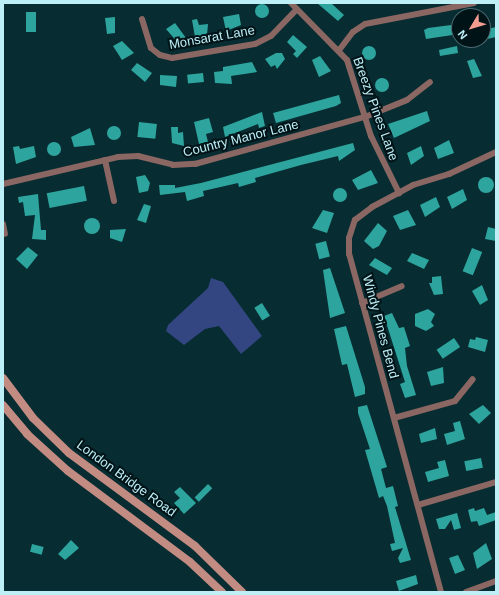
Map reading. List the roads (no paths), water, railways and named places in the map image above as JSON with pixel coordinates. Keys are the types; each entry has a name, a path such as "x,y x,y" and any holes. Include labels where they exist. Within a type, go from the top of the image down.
{"main road":[{"name":"London Bridge Road","path":"3,378 33,418 64,448 195,546 242,592"},
{"name":"London Bridge Road","path":"3,405 57,462 190,562 222,592"}],"street":[{"name":"Breezy Pines Lane","path":"291,3 340,49 351,68 364,117 399,193"},
{"path":"340,49 353,32 364,24 474,3"},
{"name":"Monsarat Lane","path":"142,20 152,48 160,55 172,58 254,44 271,36 297,9"},
{"name":"Country Manor Lane","path":"3,184 105,160 138,156 173,165 194,164 364,117 407,100 430,82"},
{"name":"Windy Pines Bend","path":"441,592 349,254 351,229 361,214 399,193 496,152"},
{"path":"105,160 114,201"},
{"path":"3,224 5,234"},
{"path":"362,303 402,286"},
{"path":"394,418 455,401 473,379"},
{"path":"418,505 496,482"},
{"path":"466,592 496,581"}],"water":[{"path":"211,278 223,282 262,336 241,354 219,326 205,329 184,345 166,331 168,325 208,288"}]}
